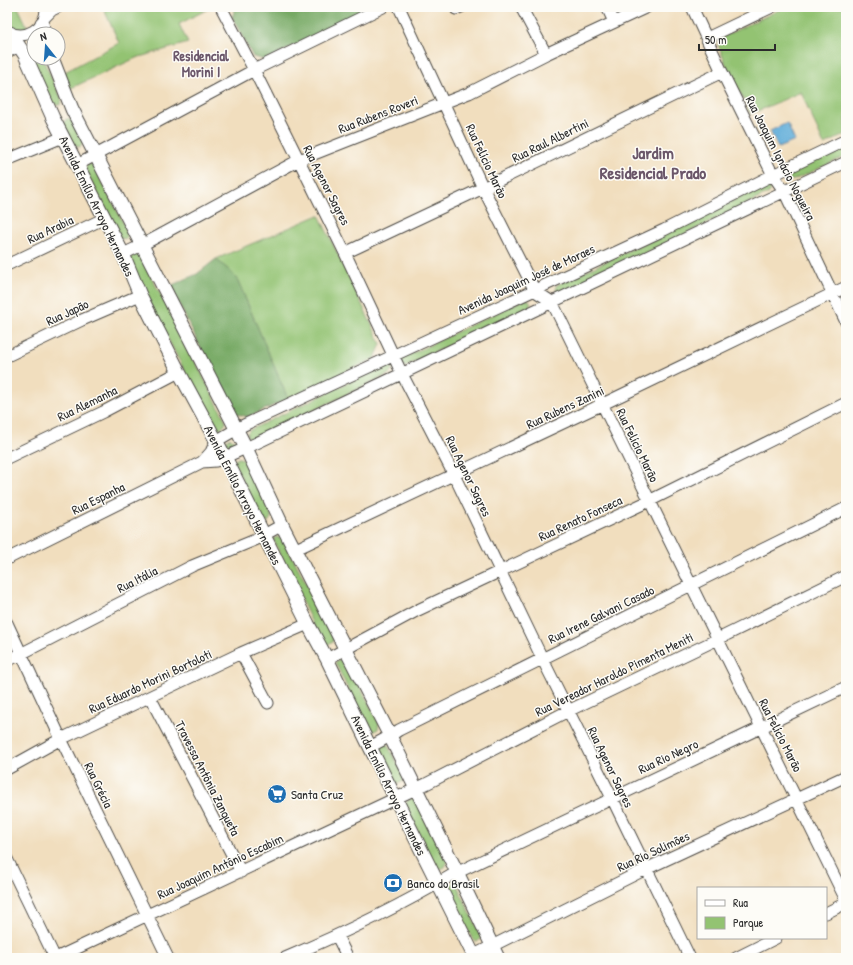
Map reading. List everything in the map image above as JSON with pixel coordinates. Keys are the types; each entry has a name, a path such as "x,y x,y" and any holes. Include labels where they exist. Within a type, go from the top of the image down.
{"main road":[{"name":"Avenida Emílio Arroyo Hernandes","path":"9,32 19,46 53,118 123,254 140,295 179,372 225,457 327,659 474,957"},
{"name":"Avenida Emílio Arroyo Hernandes","path":"55,66 72,109 235,430 246,448 282,526 390,736 495,952"},
{"path":"53,118 72,109"}],"street":[{"path":"9,32 17,35 31,33 52,10 58,7"},
{"name":"Rua Agenor Sagres","path":"222,7 345,253 402,374 454,475 542,658 690,958"},
{"path":"77,165 254,70 383,7"},
{"name":"Rua Felício Marão","path":"400,7 483,188 535,291"},
{"path":"521,7 546,54"},
{"path":"607,7 614,22"},
{"name":"Rua Rubens Roveri","path":"123,254 299,160 469,93 546,54 647,7"},
{"name":"Rua Joaquim Ignácio Nogueira","path":"692,7 722,72 773,175 784,191 846,322"},
{"path":"707,38 772,7"},
{"path":"7,52 19,46"},
{"name":"Rua Raul Albertini","path":"345,253 722,72"},
{"path":"7,160 63,137"},
{"name":"Avenida Joaquim José de Moraes","path":"216,441 235,430 393,355 535,291 664,230 846,140"},
{"path":"225,457 666,249 846,162"},
{"name":"Rua Arabia","path":"7,265 105,218"},
{"name":"Rua Rubens Zanini","path":"294,550 846,287"},
{"path":"535,291 552,302"},
{"name":"Rua Japão","path":"7,356 82,320 140,295"},
{"name":"Rua Felício Marão","path":"552,302 761,728 798,799 846,900"},
{"name":"Rua Alemanha","path":"7,458 103,412 179,372"},
{"name":"Rua Renato Fonseca","path":"327,659 418,610 649,501 846,403"},
{"name":"Rua Espanha","path":"7,559 202,462 211,452 216,441"},
{"name":"Rua Espanha","path":"202,462 216,461 225,457"},
{"name":"Rua Irene Galvani Casado","path":"370,747 400,730 542,658 846,508"},
{"name":"Rua Itália","path":"7,661 192,566 282,526"},
{"name":"Rua Vereador Haroldo Pimenta Meniti","path":"396,798 568,711 846,576"},
{"name":"Rua Grécia","path":"7,623 61,739 168,958"},
{"name":"Rua Eduardo Morini Bortoloti","path":"7,770 61,739 241,653 308,624"},
{"path":"241,653 268,703"},
{"name":"Rua Rio Negro","path":"285,958 337,936 438,884 457,872 846,687"},
{"name":"Travessa Antônia Zanqueta","path":"150,697 241,872"},
{"name":"Rua Rio Solimões","path":"474,957 495,952 646,869 846,776"},
{"name":"Rua Joaquim Antônio Escabim","path":"55,958 396,798"},
{"path":"7,859 55,958"},
{"path":"827,912 846,903"},
{"path":"337,936 348,958"},
{"path":"736,958 774,939"}],"green space":[{"path":"7,7 18,7 27,26 26,29 15,31 7,13"},
{"path":"103,7 212,7 179,24 188,43 136,58 69,89 61,74 119,43"},
{"path":"236,7 375,7 265,60 253,57 232,17"},
{"path":"785,7 846,7 846,134 824,145 801,92 751,114 728,70 718,44 720,38"},
{"path":"34,66 46,66 61,97 62,100 60,105 52,104"},
{"path":"66,119 72,120 83,142 80,147 74,146 63,125"},
{"path":"846,145 846,156 794,180 789,180 787,178 788,173"},
{"path":"90,163 93,164 129,234 126,239 120,238 85,169"},
{"path":"767,184 771,188 769,193 560,294 556,291 557,285"},
{"path":"319,215 381,344 375,358 288,399 238,281 231,272 216,259"},
{"path":"136,253 139,253 226,421 225,425 220,429 215,429 144,293 130,258"},
{"path":"216,259 231,272 238,281 288,399 248,417 233,413 170,286 197,274"},
{"path":"525,299 528,299 531,303 529,308 404,367 400,359"},
{"path":"387,364 393,369 389,374 252,440 247,437 247,433 250,430"},
{"path":"228,439 232,439 234,440 234,448 228,449 225,446 225,442"},
{"path":"238,458 245,461 271,514 271,518 268,522 262,521 233,461"},
{"path":"277,537 283,539 333,634 333,642 328,645 321,642 273,539"},
{"path":"341,659 347,662 379,723 378,729 373,732 367,729 335,662"},
{"path":"384,743 387,744 404,776 403,781 398,784 393,781 378,750 378,745"},
{"path":"412,798 416,800 448,861 445,867 439,870 435,867 405,805 407,801"},
{"path":"454,883 457,885 482,938 477,942 473,940 447,890 447,886"}],"water":[{"path":"787,123 795,141 778,148 770,131"}],"place":[{"name":"Santa Cruz","path":"277,794"},
{"name":"Banco do Brasil","path":"393,883"}],"district":[{"name":"Residencial Morini I","path":"201,64"},
{"name":"Jardim Residencial Prado","path":"653,163"}]}
